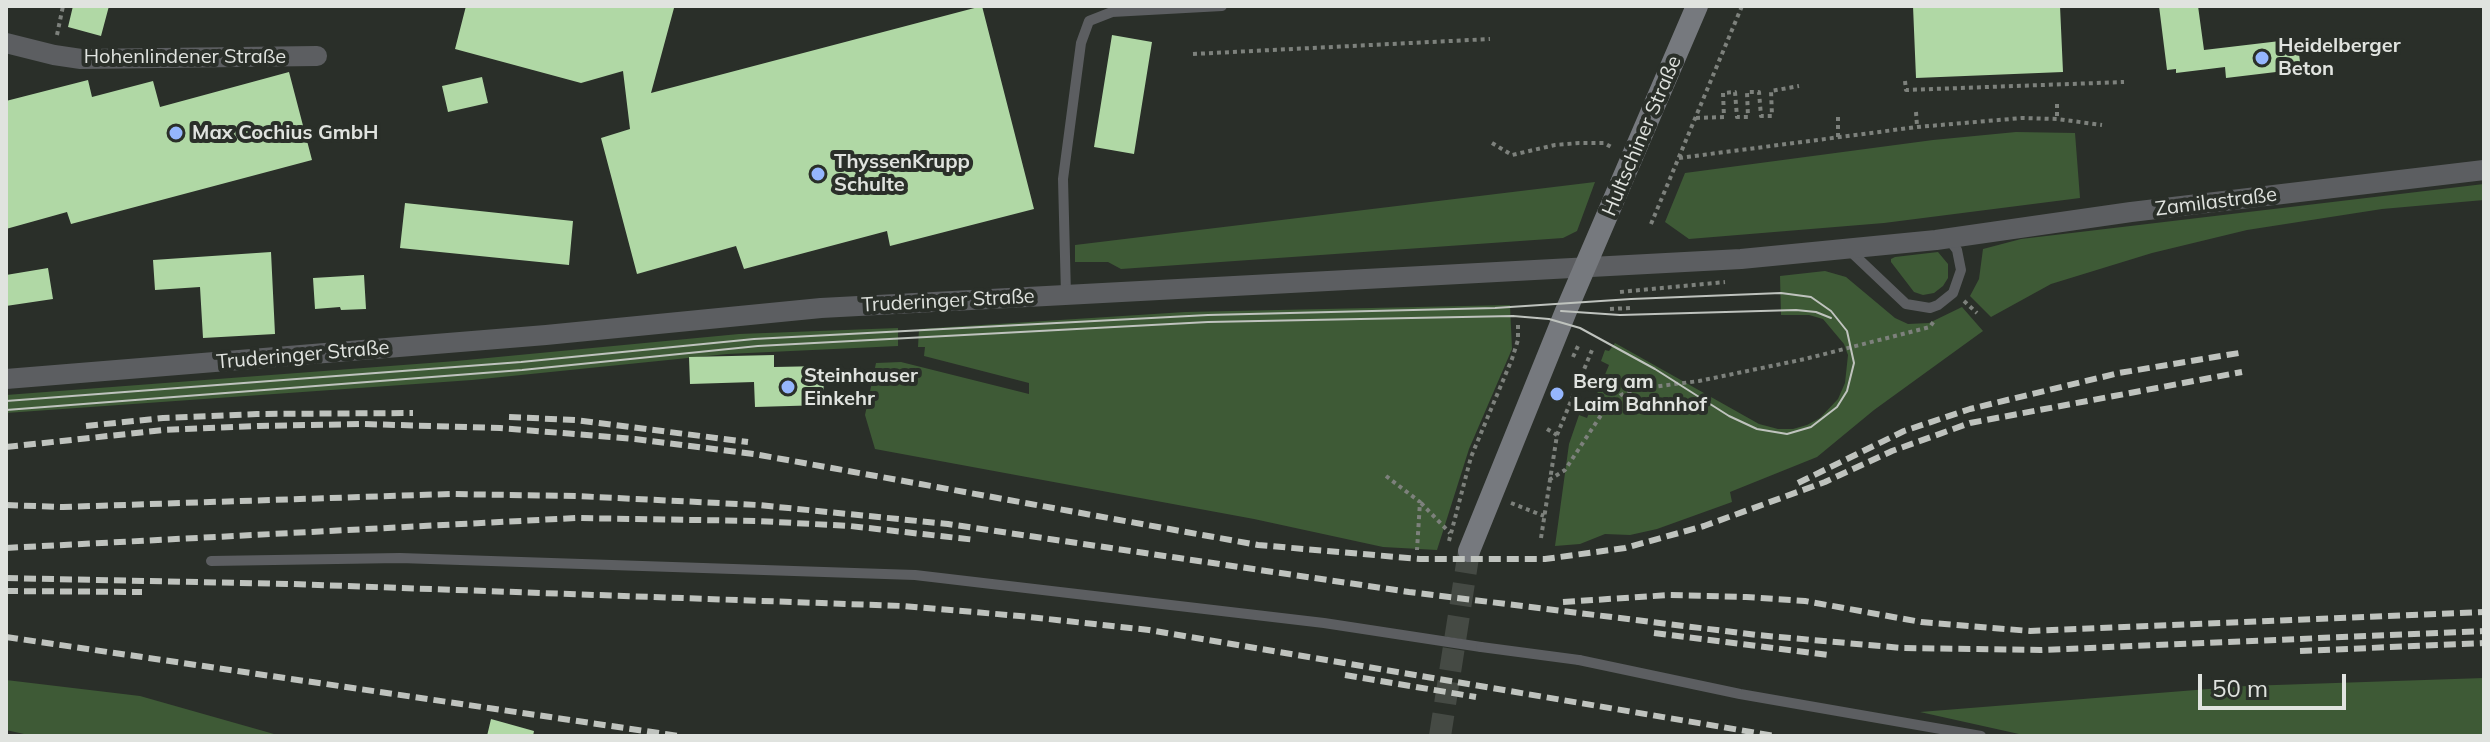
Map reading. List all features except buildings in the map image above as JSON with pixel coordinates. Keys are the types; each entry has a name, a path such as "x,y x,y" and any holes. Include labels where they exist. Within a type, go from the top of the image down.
{"main road":[{"name":"Hultschiner Straße","path":"1586,267 1697,6"},
{"path":"1458,547 1586,267"}],"street":[{"name":"Hohenlindener Straße","path":"6,43 81,59 317,56"},
{"name":"Zamilastraße","path":"1586,267 1741,259 1948,238 2147,210 2484,170"},
{"name":"Truderinger Straße","path":"6,379 530,337 821,308 1586,267"}],"lane":[{"path":"1066,295 1063,179 1081,43 1089,21 1112,12 1222,6"},
{"path":"1847,248 1906,304 1930,308 1953,293 1961,270 1957,250 1948,238"},
{"path":"211,561 400,558 915,575 1309,621 1579,660 1740,694 1981,736"}],"path":[{"path":"55,40 63,6"},
{"path":"1651,224 1742,6"},
{"path":"1193,54 1490,39"},
{"path":"1905,81 1906,90 2124,82"},
{"path":"1696,118 1724,117 1723,93 1735,92 1737,117 1748,117 1747,92 1759,92 1761,116 1772,116 1771,91 1799,86"},
{"path":"2057,104 2057,119"},
{"path":"1916,112 1917,127"},
{"path":"1838,117 1838,137"},
{"path":"1679,158 1917,127 2022,118 2102,125"},
{"path":"1492,143 1512,155 1555,145 1604,143 1615,150"},
{"path":"1620,292 1737,280"},
{"path":"1955,307 1965,300 1977,313"},
{"path":"1610,309 1630,308"},
{"path":"1549,480 1565,470 1607,406 1621,395 1636,389 1699,381 1805,359 1930,327 1946,314"},
{"path":"1924,321 1934,321"},
{"path":"1450,533 1471,457 1515,350 1518,323"},
{"path":"1573,357 1578,346"},
{"path":"1541,538 1557,435 1592,350"},
{"path":"1547,429 1557,435"},
{"path":"1386,476 1420,502 1450,533 1458,547"},
{"path":"1417,550 1420,502"}],"green space":[{"path":"2016,132 2075,133 2080,198 1884,223 1689,239 1665,222 1685,173"},
{"path":"1595,182 1577,231 1563,238 1121,269 1108,262 1075,262 1075,245"},
{"path":"2484,184 2484,200 2382,209 2247,230 2152,253 2051,284 1991,317 1970,296 1979,279 1983,249 2021,239"},
{"path":"1938,252 1948,264 1948,278 1934,293 1923,295 1914,292 1891,262 1895,257"},
{"path":"1825,271 1846,277 1895,318 1908,324 1929,323 1962,307 1983,331 1874,410 1817,457 1730,492 1732,502 1657,529 1630,535 1605,534 1580,544 1555,546 1569,444 1579,415 1587,418 1609,365 1601,361 1605,350 1609,351 1615,343 1759,424 1778,429 1807,425 1820,418 1838,399 1845,383 1848,355 1844,344 1823,319 1809,315 1781,315 1780,276"},
{"path":"1510,305 1512,349 1469,449 1437,550 1383,547 1254,519 875,449 865,415 876,363 901,362 1029,394 1029,383 924,356 925,347 918,347 919,329 1185,312"},
{"path":"898,328 898,346 727,354 472,380 6,413 6,395 456,361 739,334"},
{"path":"2484,678 2484,736 2028,736 1920,712 2246,686"},
{"path":"6,680 140,696 281,736 33,736 6,730"}],"tunnel":[{"path":"1440,736 1469,551"}],"tram line":[{"path":"6,401 521,362 754,339 1208,315 1495,308 1781,293 1811,297 1831,311 1847,331 1854,363 1847,391 1837,407 1811,427 1787,434 1757,429 1729,416 1655,369 1580,328 1549,319 1513,316 1208,322 758,346 522,370 6,410"},
{"path":"1561,311 1620,315 1796,310 1816,312 1831,318"}],"railway":[{"path":"1798,483 1904,431 1970,409 2119,373 2239,353"},
{"path":"6,447 164,430 258,426 363,424 500,428 635,439 754,454 1258,545 1420,559 1545,559 1625,548 1704,526 1825,482 1892,451 1970,423 2242,372"},
{"path":"86,426 163,418 257,414 413,413"},
{"path":"509,417 575,420 748,442"},
{"path":"6,505 63,507 450,494 576,496 758,505 948,524 1409,592 1757,635 1902,648 2041,650 2484,631"},
{"path":"6,548 576,518 850,526 976,540"},
{"path":"6,578 291,584 903,606 1020,616 1149,630 1775,736"},
{"path":"6,591 142,592"},
{"path":"1563,602 1670,595 1746,597 1805,601 1921,622 2030,631 2484,612"},
{"path":"1654,633 1828,655"},
{"path":"6,637 679,736"},
{"path":"2300,651 2484,643"},
{"path":"1345,675 1476,697"}],"place":[{"name":"Heidelberger Beton","path":"2262,58"},
{"name":"Max Cochius GmbH","path":"176,133"},
{"name":"ThyssenKrupp Schulte","path":"818,174"},
{"name":"Steinhauser Einkehr","path":"788,387"},
{"name":"Berg am Laim Bahnhof","path":"1557,394"}]}
